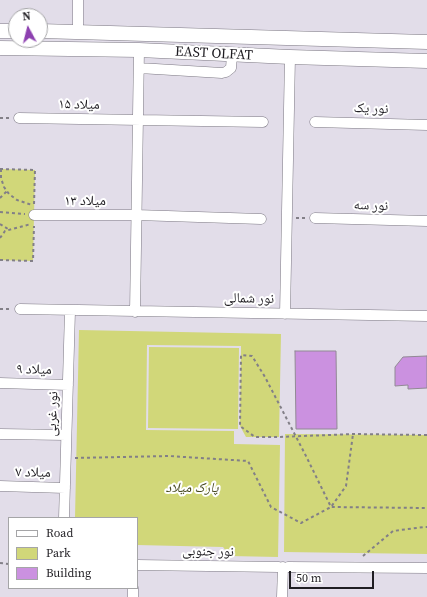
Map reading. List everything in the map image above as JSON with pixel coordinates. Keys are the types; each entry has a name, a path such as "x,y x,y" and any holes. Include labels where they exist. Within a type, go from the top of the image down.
{"main road":[{"name":"EAST OLFAT","path":"48,32 427,42"},
{"name":"EAST OLFAT","path":"0,48 139,50 290,57 427,61"}],"street":[{"path":"78,0 78,32"},
{"path":"135,312 139,50"},
{"path":"139,68 222,73 231,68 232,54"},
{"path":"286,314 290,57"},
{"name":"میلاد ۱۵","path":"19,118 263,122"},
{"name":"نور یک","path":"315,122 427,125"},
{"name":"میلاد ۱۳","path":"34,215 136,215 261,219"},
{"name":"نور سه","path":"315,218 427,222"},
{"name":"نور شمالی","path":"20,309 427,316"},
{"name":"نور غربی","path":"64,517 70,310"},
{"name":"میلاد ۹","path":"0,384 68,385"},
{"path":"0,434 66,435"},
{"name":"میلاد ۷","path":"0,486 64,488"},
{"name":"نور جنوبی","path":"138,565 427,568"},
{"path":"282,597 283,567"}],"path":[{"path":"1,169 1,178 4,187 34,215"},
{"path":"0,198 7,191"},
{"path":"0,212 34,215"},
{"path":"0,238 5,231 34,215"},
{"path":"0,224 8,229"},
{"path":"331,507 299,443 296,436 265,377 252,356 241,354 240,426 255,437 294,437 301,436 346,435 353,434 427,435"},
{"path":"65,458 169,456 248,461 270,507 301,524 331,507 346,486 353,434"},
{"path":"331,507 427,508"},
{"path":"350,567 393,531 427,527"}],"green space":[{"path":"0,169 35,170 33,261 0,260"},
{"name":"پارک میلاد","path":"79,330 281,334 279,437 246,437 240,426 241,346 147,345 146,430 234,431 234,444 280,445 278,557 230,556 223,547 138,545 138,517 75,517"},
{"path":"149,347 239,348 238,429 148,428"},
{"path":"285,434 427,435 427,554 284,552"}],"building":[{"path":"295,351 336,351 337,429 296,429"},
{"path":"427,356 427,388 408,389 408,385 395,386 395,367 403,357"}]}
